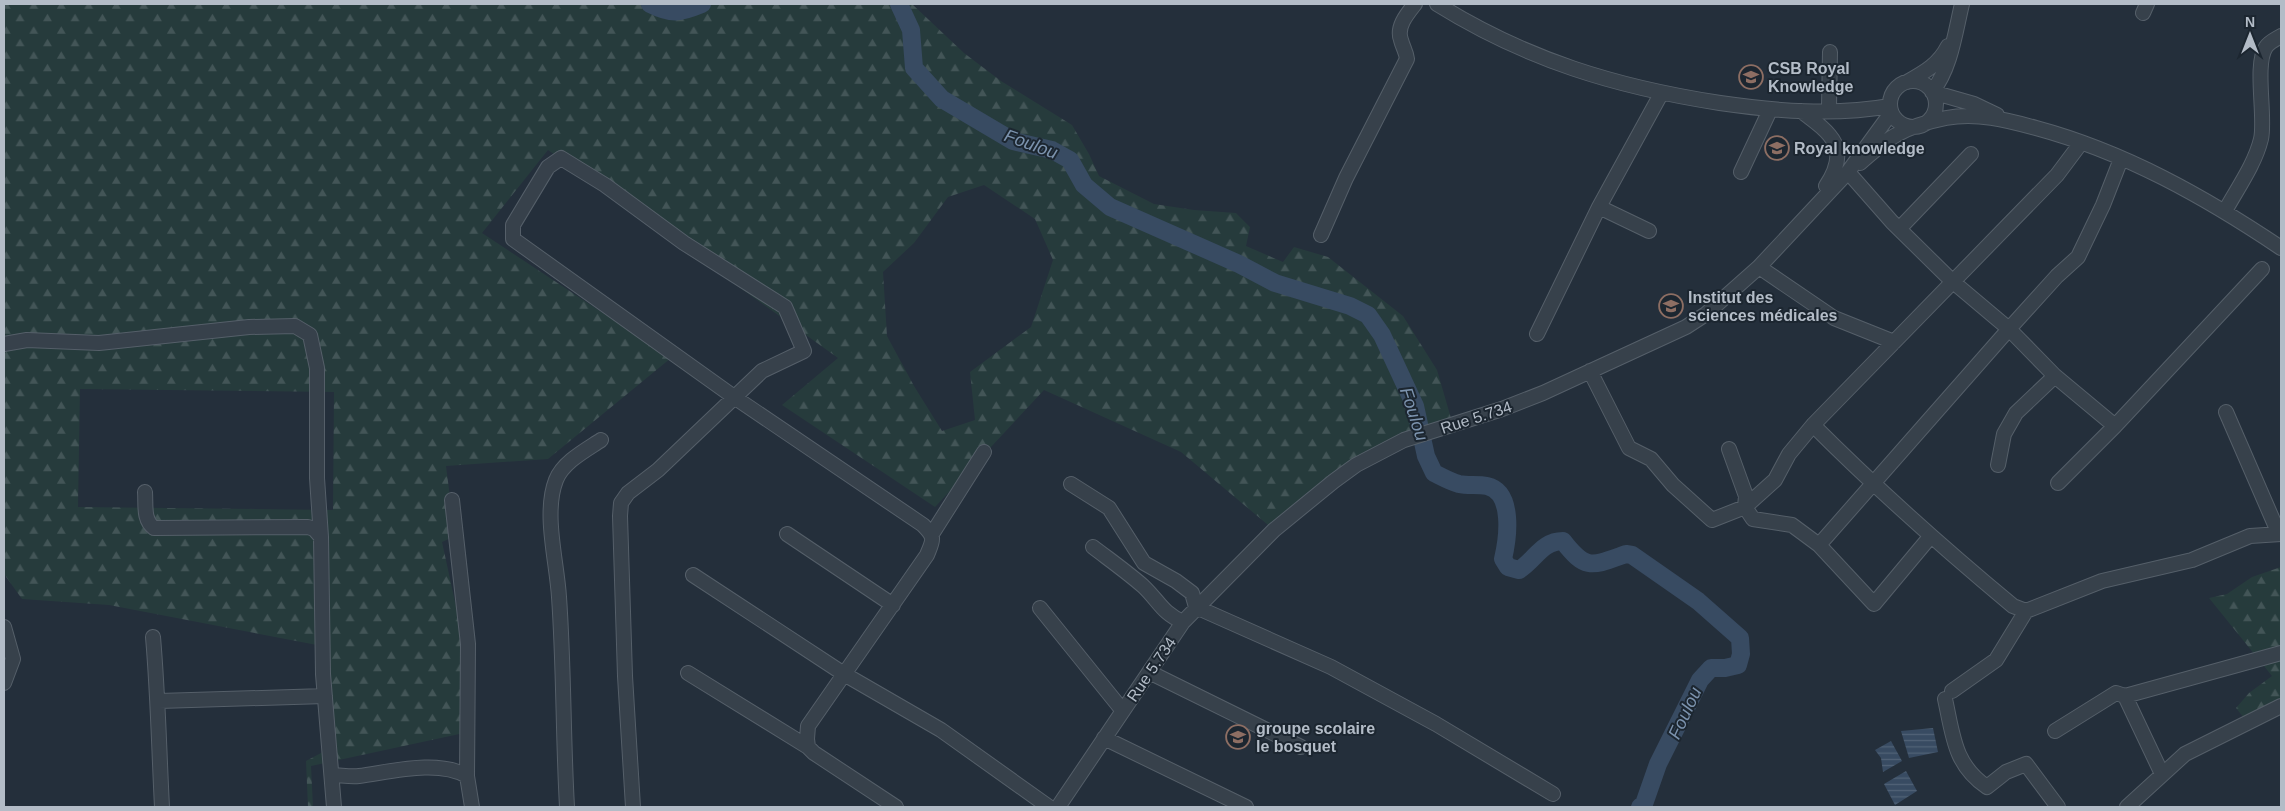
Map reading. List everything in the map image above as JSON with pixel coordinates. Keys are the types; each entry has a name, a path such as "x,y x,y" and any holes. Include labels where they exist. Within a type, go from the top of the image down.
{"street":[{"path":"1321,235 1346,178 1407,59 1406,50 1400,39 1400,29 1404,19 1415,4"},
{"path":"1437,4 1494,36 1567,68 1662,94 1770,110 1890,109"},
{"path":"1932,92 1944,74 1962,4"},
{"path":"1807,111 1874,100 1899,87 1925,72 1942,58 1954,34"},
{"path":"2225,211 2262,138 2261,82 2263,52 2268,44 2281,36"},
{"path":"1829,107 1830,52"},
{"path":"1899,87 1920,83 1932,92 1974,104 2008,120 2081,143 2160,175 2225,211 2281,248"},
{"path":"1890,109 1899,87"},
{"path":"1932,92 1936,105 1934,112 1925,123 1896,135 1848,172 1900,229 1952,281 2009,329 2055,376 2115,426"},
{"path":"1536,334 1599,207 1662,94"},
{"path":"1890,109 1900,123 1906,126 1919,126 1947,118 1975,116 2008,120"},
{"name":"Rue 5.734","path":"1058,807 1183,622 1274,530 1356,465 1404,440 1502,409 1686,327 1706,314 1759,267 1848,172 1890,109"},
{"path":"1741,172 1770,110"},
{"path":"1798,224 1835,173 1838,159 1837,144 1807,111"},
{"path":"1590,371 1629,448 1651,459 1672,485 1712,520 1745,507 1776,480 1789,454 1813,425 2057,175 2081,143"},
{"path":"1900,229 1971,154"},
{"path":"633,807 622,604 621,503 628,493 658,470 734,397 762,371 804,350 784,307 684,243 605,185 561,158 548,168 512,225 512,239 734,397 932,534 933,541 927,555 808,726 808,747"},
{"path":"1819,545 1873,486 2009,329 2057,276 2078,257 2103,205 2121,159"},
{"path":"1599,207 1649,231"},
{"path":"1759,267 1834,318 1894,342"},
{"path":"2058,483 2115,426 2262,268"},
{"path":"4,344 27,340 99,343 249,327 295,326 310,335 317,368 317,478 321,538 325,696 334,807"},
{"path":"1998,465 2004,434 2016,413 2055,376"},
{"path":"2058,807 2026,764 2006,772 1987,786 1972,777 1958,755 1949,695 1996,660 2026,611 2102,580 2192,560 2250,536 2280,534 2226,412"},
{"path":"1813,425 1873,486 1930,537 2013,606 2026,611"},
{"path":"567,807 559,598 551,524 552,504 556,480 563,468 601,440"},
{"path":"1729,449 1746,496 1745,507 1753,519 1792,524 1819,545 1874,604 1930,537"},
{"path":"932,534 984,452"},
{"path":"1071,484 1109,508 1144,563 1176,580 1192,593 1196,608 1332,667 1436,724 1553,794"},
{"path":"146,492 146,518 154,528 308,527 314,530 321,538"},
{"path":"452,500 468,644 467,776 472,807"},
{"path":"787,534 893,605"},
{"path":"1094,547 1144,587 1155,598 1166,614 1183,622"},
{"path":"693,575 844,674 941,730 1049,807"},
{"path":"1040,608 1123,711"},
{"path":"4,627 13,659 4,683"},
{"path":"154,637 159,701 158,736 162,807"},
{"path":"2056,731 2116,693 2125,696 2281,652"},
{"path":"1149,672 1301,746"},
{"path":"688,673 808,747 821,758 896,807"},
{"path":"159,701 325,696"},
{"path":"2125,696 2162,774"},
{"path":"2127,807 2185,754 2281,706"},
{"path":"1104,738 1246,807"},
{"path":"332,775 354,776 380,771 440,768 455,770 467,776"}],"green space":[{"path":"4,4 912,4 964,53 1001,81 1072,125 1099,176 1154,204 1194,210 1236,213 1250,227 1246,246 1283,262 1294,247 1328,257 1403,316 1437,370 1453,425 1404,440 1274,530 1181,452 1044,390 935,507 782,405 838,358 548,150 482,233 671,358 548,459 446,466 455,536 442,542 467,657 464,733 311,766 313,807 308,807 306,761 336,745 317,645 109,605 22,599 4,574","holes":["984,185 1035,219 1053,260 1031,327 970,372 975,420 942,431 914,386 887,336 883,272 914,243 948,197","80,389 334,392 333,510 78,507"]},
{"path":"2281,567 2281,706 2248,723 2236,708 2249,693 2272,676 2209,598 2227,594 2252,577"}],"water":[{"path":"1933,728 1938,752 1909,758 1901,731"},
{"path":"1891,741 1902,761 1883,772 1881,758 1875,750"},
{"path":"1906,771 1917,791 1895,805 1884,784"}],"waterway":[{"name":"Foulou","path":"650,4 664,10 676,12 702,4"},
{"name":"Foulou","path":"899,4 911,30 914,68 942,99 1013,141 1052,150 1070,160 1084,185 1110,207 1239,264 1275,283 1350,306 1368,315 1382,335 1415,406 1426,456 1434,473 1459,484 1487,486 1496,490 1502,497 1507,517 1503,559 1508,567 1519,570 1550,544 1563,541 1578,557 1590,563 1597,563 1626,554 1632,555 1698,601 1740,638 1741,654 1738,665 1725,668 1711,668 1700,680 1658,764 1644,804 1640,807"}],"place":[{"name":"CSB Royal Knowledge","path":"1751,77"},
{"name":"Royal knowledge","path":"1777,148"},
{"name":"Institut des sciences médicales","path":"1671,306"},
{"name":"groupe scolaire le bosquet","path":"1238,737"}]}
